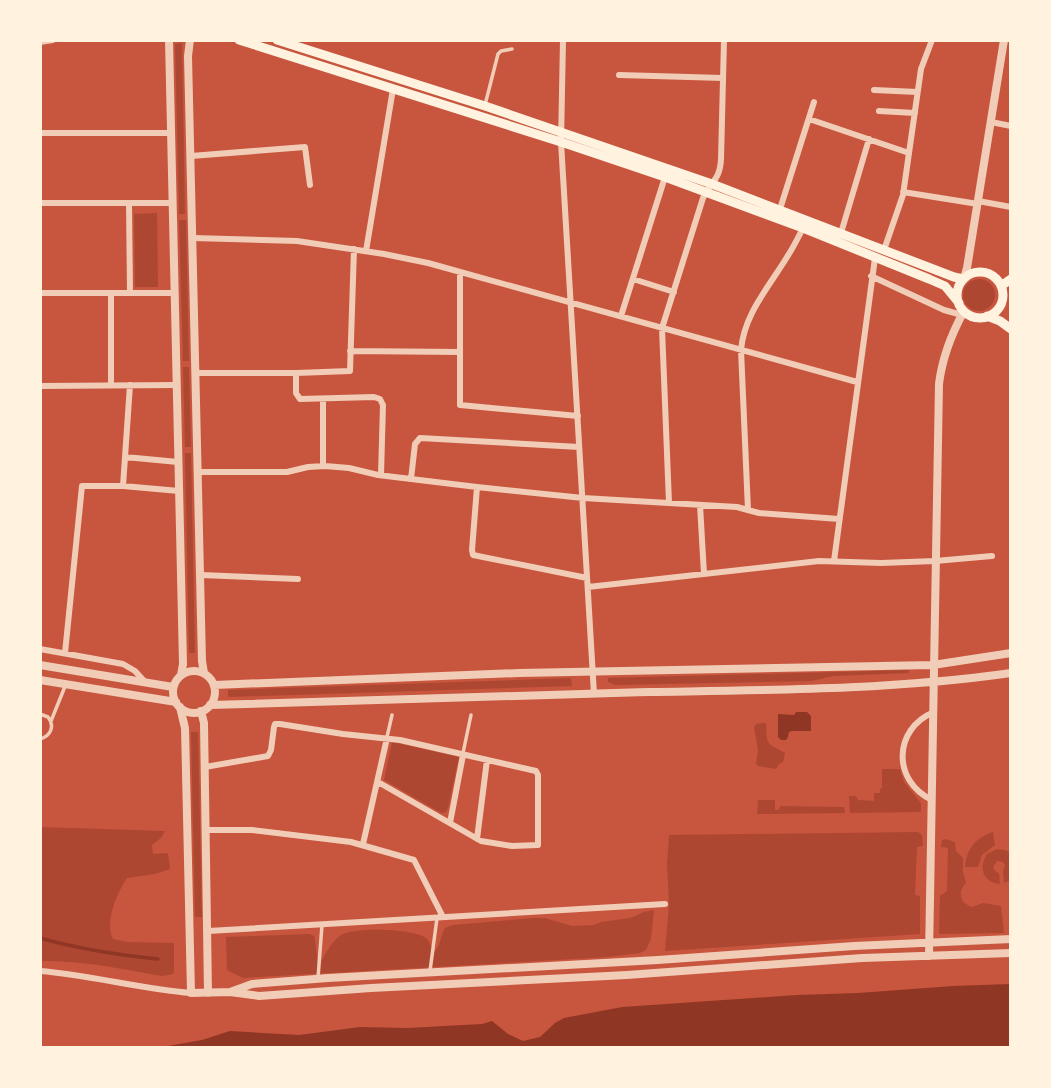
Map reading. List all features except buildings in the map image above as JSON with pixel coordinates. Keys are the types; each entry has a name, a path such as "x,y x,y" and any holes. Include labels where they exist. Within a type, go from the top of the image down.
{"main road":[{"path":"239,40 393,89 561,137 709,188 941,284 948,289 962,310 974,317 995,312 1002,300"},
{"path":"277,40 485,106 665,177 780,209 963,279"},
{"path":"962,310 957,293 963,279 973,273 984,272 995,277 1001,286 1002,300 1009,310"},
{"path":"1001,286 1011,279"},
{"path":"987,316 1011,329"}],"street":[{"path":"40,42 53,40"},
{"path":"169,40 183,664 181,675"},
{"path":"190,40 188,57 204,673"},
{"path":"563,40 561,137 594,694"},
{"path":"669,503 662,328 709,188 721,169 724,40"},
{"path":"884,250 903,192 921,69 932,40"},
{"path":"963,279 1004,40"},
{"path":"619,75 723,78"},
{"path":"366,251 393,89"},
{"path":"874,90 917,92"},
{"path":"780,209 814,102"},
{"path":"879,111 915,113"},
{"path":"809,119 909,153"},
{"path":"991,122 1011,126"},
{"path":"40,133 171,133"},
{"path":"841,233 869,139"},
{"path":"191,156 304,147 310,185"},
{"path":"621,316 665,177"},
{"path":"903,192 1011,207"},
{"path":"40,203 173,203"},
{"path":"129,203 130,293"},
{"path":"748,510 741,350 743,335 750,316 803,228"},
{"path":"193,238 288,240 428,263 857,382"},
{"path":"196,373 350,371 354,249"},
{"path":"834,561 875,258"},
{"path":"460,272 460,405 578,416"},
{"path":"871,276 944,310 962,310 940,377 929,956"},
{"path":"633,279 674,292"},
{"path":"40,293 175,293"},
{"path":"111,293 111,385"},
{"path":"350,351 460,352"},
{"path":"296,373 298,398 380,399 383,405 381,475"},
{"path":"123,486 130,385"},
{"path":"40,386 177,385"},
{"path":"323,399 323,466"},
{"path":"411,479 415,444 420,438 579,447"},
{"path":"125,457 178,462"},
{"path":"198,472 287,472 323,466 340,467 477,487 583,498 737,507 759,513 839,519"},
{"path":"65,653 82,486 123,486 179,491"},
{"path":"477,487 473,555 587,578"},
{"path":"700,505 704,574"},
{"path":"588,587 819,561 881,563 992,556"},
{"path":"201,575 298,579"},
{"path":"40,649 123,664 135,671 145,682"},
{"path":"214,685 593,671 933,665 1011,653"},
{"path":"40,665 173,687"},
{"path":"191,993 185,728 173,696 177,679 192,670 204,673 214,685 214,696 210,705"},
{"path":"40,680 178,705 190,712 201,711 210,705 754,690 933,682 1011,673"},
{"path":"201,711 204,723 208,993"},
{"path":"932,800 910,783 903,755 910,731 934,712"},
{"path":"205,767 268,756 273,729 277,724 387,738 487,760 537,773 538,845 485,843 378,782"},
{"path":"363,845 387,738"},
{"path":"450,824 463,755"},
{"path":"477,839 487,760"},
{"path":"206,830 252,830 363,845 414,860 440,917"},
{"path":"208,931 665,904"},
{"path":"230,992 251,984 318,979 1011,939"},
{"path":"40,971 172,992 230,992 259,996 627,975 862,958 1011,953"}],"lane":[{"path":"485,106 498,54 512,50"},
{"path":"40,739 50,733 51,720 66,684"},
{"path":"40,714 51,720"},
{"path":"387,738 392,715"},
{"path":"463,755 471,715"},
{"path":"429,973 440,917"},
{"path":"318,979 322,925"}],"shaded area":[{"path":"182,43 185,214 179,214 175,44"},
{"path":"157,213 158,287 135,287 134,214"},
{"path":"179,220 186,220 189,361 183,361"},
{"path":"979,279 990,284 995,295 990,306 979,311 968,306 963,295 968,284"},
{"path":"183,367 189,367 191,447 185,447"},
{"path":"185,453 191,453 195,653 189,653"},
{"path":"909,670 909,673 833,676 811,681 615,685 608,682 608,678"},
{"path":"571,678 572,686 228,697 228,690"},
{"path":"796,712 807,712 811,716 811,731 792,731 786,740 781,740 778,737 778,714 794,715"},
{"path":"766,723 769,743 785,753 783,762 776,769 756,764 758,750 754,727 756,724"},
{"path":"191,732 198,732 202,917 195,917"},
{"path":"392,742 459,757 446,812 441,813 384,780"},
{"path":"882,769 900,769 904,782 921,803 921,812 850,813 849,796 856,796 858,800 874,801 874,793 880,793"},
{"path":"758,800 775,800 775,810 779,810 780,806 844,807 845,813 757,814"},
{"path":"40,827 165,831 152,845 153,854 168,853 170,869 127,878 116,899 110,924 113,939 174,943 173,974 162,976 87,963 40,961"},
{"path":"918,832 922,835 923,846 917,847 915,895 920,896 920,934 665,951 669,905 669,835"},
{"path":"993,832 995,845 982,855 978,867 965,867 967,855 973,845"},
{"path":"942,840 955,842 956,851 963,858 966,883 961,890 962,900 972,907 983,903 1001,906 1004,933 939,934 940,896 947,891 948,848 941,847"},
{"path":"997,849 1011,853 1011,880 1004,883 1003,862 997,861 993,867 999,873 1000,884 986,877 983,869 987,854"},
{"path":"654,910 651,939 646,950 640,953 243,978 227,970 226,937 310,934 315,940 318,966 337,938 348,932 409,932 426,938 433,953 438,948 445,928 453,925 545,918 572,926 593,925"},
{"path":"1011,984 1011,1048 156,1048 202,1040 230,1031 299,1035 360,1027 407,1028 482,1024 492,1021 508,1034 523,1041 540,1037 564,1018 622,1007"}],"waterway":[{"path":"40,938 99,951 158,959"}]}
